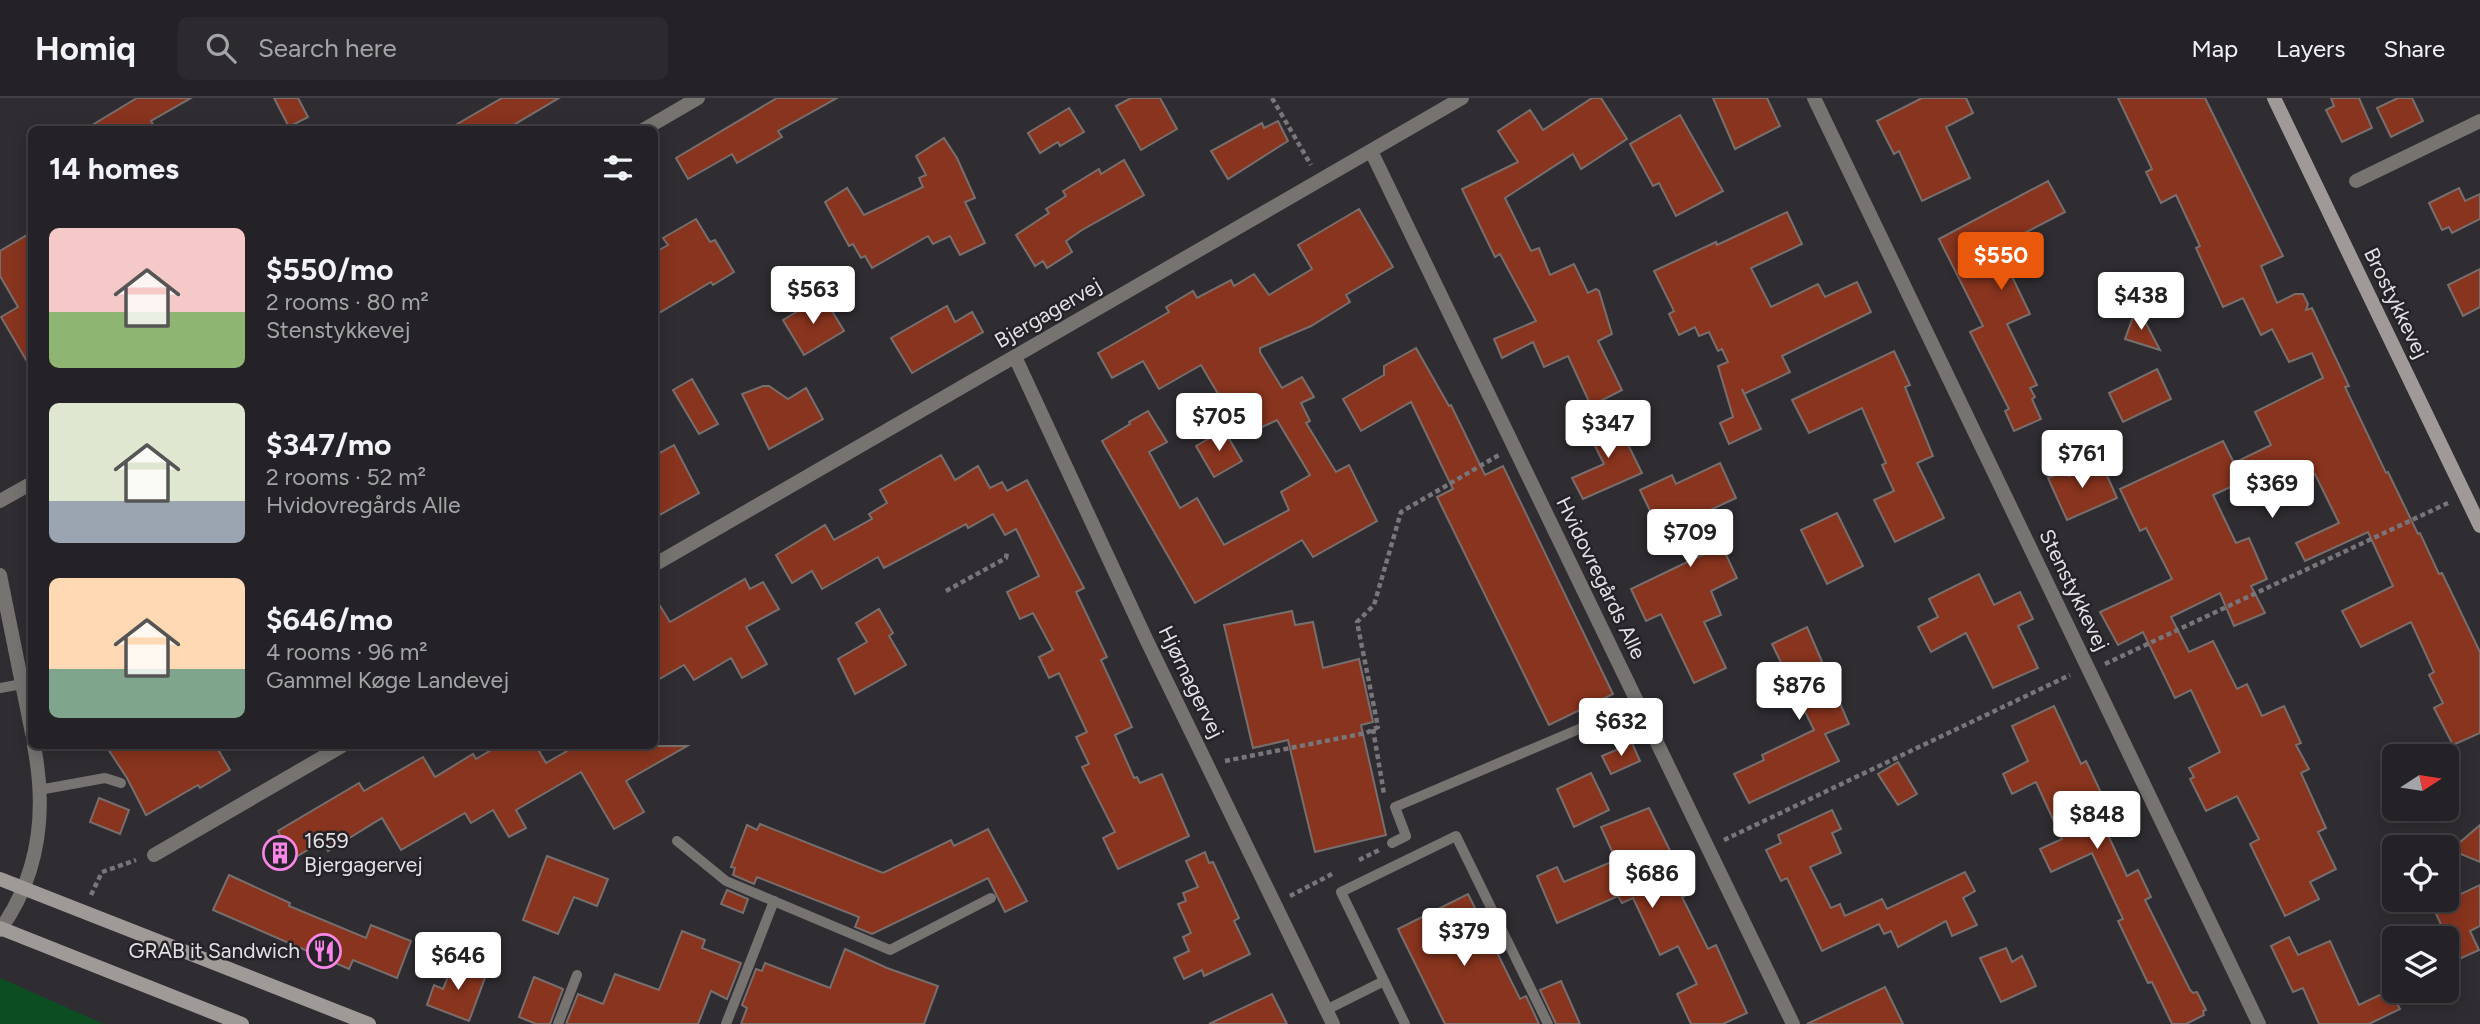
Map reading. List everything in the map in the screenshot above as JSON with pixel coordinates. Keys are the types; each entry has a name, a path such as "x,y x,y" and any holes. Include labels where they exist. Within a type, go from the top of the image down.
{"main road":[{"name":"Brostykkevej","path":"2274,98 2480,526"},
{"path":"0,879 369,1024"},
{"path":"1,929 242,1024"}],"street":[{"path":"650,126 698,98"},
{"name":"Bjergagervej","path":"658,563 1462,98"},
{"name":"Stenstykkevej","path":"1814,98 2259,1024"},
{"path":"2356,181 2480,121"},
{"name":"Hvidovregårds Alle","path":"1371,151 1793,1024"},
{"name":"Hjørnagervej","path":"1015,357 1333,1024"},
{"path":"0,501 28,485"},
{"path":"0,575 28,713"},
{"path":"1,929 24,888 39,842 39,790 34,749"},
{"path":"153,855 337,749"}],"lane":[{"path":"0,688 22,684"},
{"path":"1392,843 1406,836 1395,807 1638,704"},
{"path":"39,790 105,778 121,783"},
{"path":"1405,1024 1341,892 1456,836 1548,1024"},
{"path":"677,841 726,881 890,950 991,898"},
{"path":"726,1024 774,901"},
{"path":"558,1024 577,975"},
{"path":"1326,1010 1384,981"}],"path":[{"path":"1272,98 1320,180"},
{"path":"1207,764 1366,733 1378,727 1357,622 1374,604 1401,512 1513,446"},
{"path":"946,591 1006,558 1007,552"},
{"path":"1373,729 1386,805"}],"green space":[{"path":"0,978 104,1024 0,1024"}],"building":[{"path":"137,98 191,98 151,121 154,126 91,126"},
{"path":"274,98 298,98 308,117 288,126"},
{"path":"502,98 559,98 512,126 454,126"},
{"path":"777,98 837,98 778,131 782,137 737,163 732,154 688,179 676,158"},
{"path":"1131,98 1160,98 1177,129 1141,150 1116,106"},
{"path":"1592,98 1601,98 1627,139 1581,169 1573,154 1505,198 1531,251 1539,248 1550,275 1574,264 1588,293 1596,289 1599,291 1612,334 1598,341 1622,390 1591,406 1568,356 1544,367 1533,342 1502,358 1494,339 1536,321 1500,254 1495,257 1462,189 1518,162 1498,131 1530,110 1543,130"},
{"path":"1713,98 1767,98 1780,126 1735,149"},
{"path":"1922,98 1966,98 1973,113 1946,127 1970,178 1922,201 1899,151 1894,154 1877,121"},
{"path":"2118,98 2205,98 2283,256 2261,266 2277,303 2295,294 2303,294 2308,304 2306,310 2312,308 2349,386 2345,387 2386,473 2388,472 2439,574 2442,573 2480,652 2480,733 2452,744 2434,708 2443,703 2429,675 2434,672 2411,622 2361,647 2342,611 2393,586 2368,532 2305,561 2296,543 2339,523 2315,474 2285,489 2274,467 2213,495 2236,543 2249,538 2267,579 2251,586 2265,613 2234,626 2220,593 2171,617 2189,652 2213,641 2237,689 2247,684 2262,716 2284,706 2301,743 2296,745 2309,769 2301,773 2326,828 2318,832 2336,869 2310,882 2319,899 2285,916 2250,844 2259,839 2237,796 2206,811 2190,779 2194,777 2189,768 2220,752 2191,690 2175,698 2143,632 2118,645 2100,612 2172,579 2146,528 2140,531 2120,489 2223,441 2234,463 2271,445 2255,412 2323,378 2312,353 2289,362 2272,329 2261,335 2243,298 2223,307 2196,248 2200,246 2176,195 2161,203 2146,172 2152,169"},
{"path":"2331,98 2359,98 2372,128 2342,142 2326,110 2334,106"},
{"path":"2398,98 2412,98 2423,121 2391,137 2377,108"},
{"path":"1069,108 1084,132 1060,146 1058,142 1040,153 1028,133"},
{"path":"1680,115 1723,191 1676,216 1659,183 1653,186 1630,144"},
{"path":"1278,121 1288,141 1228,179 1211,151 1262,123 1264,128"},
{"path":"944,138 957,158 975,198 965,202 985,243 960,255 950,236 933,244 928,236 872,268 865,256 861,258 853,244 849,246 825,202 847,188 864,215 923,187 919,178 926,175 916,156"},
{"path":"1124,160 1144,195 1066,241 1072,252 1047,268 1043,261 1035,266 1016,235 1049,213 1046,209 1066,196 1063,191 1099,169 1101,174"},
{"path":"2048,181 2065,212 1998,247 2030,314 2007,324 2037,385 2030,388 2041,419 2014,431 2005,411 2009,409 1970,332 1983,326 1939,239"},
{"path":"2459,188 2465,201 2480,194 2480,219 2452,233 2449,227 2442,230 2429,203"},
{"path":"1359,209 1393,267 1346,295 1350,302 1311,326 1260,348 1260,352 1282,388 1302,377 1314,397 1301,403 1310,421 1306,423 1336,472 1349,465 1377,521 1313,557 1302,540 1195,603 1102,441 1148,411 1167,442 1149,452 1180,508 1197,498 1224,545 1289,510 1281,492 1310,475 1277,420 1243,436 1201,365 1159,389 1143,361 1112,378 1098,353 1169,312 1166,307 1193,291 1197,298 1231,280 1234,286 1254,274 1269,295 1312,269 1298,245"},
{"path":"1787,212 1802,244 1751,268 1771,307 1818,284 1825,297 1857,282 1871,312 1782,356 1790,372 1744,394 1761,429 1729,444 1720,423 1733,417 1718,366 1728,362 1722,349 1718,351 1709,332 1699,336 1695,327 1679,335 1669,314 1674,311 1654,271"},
{"path":"696,219 710,242 715,240 734,272 713,285 711,282 658,314 658,251 668,245 663,238"},
{"path":"28,234 28,363 1,317 18,307 0,276 0,251"},
{"path":"2480,269 2480,307 2463,316 2448,285"},
{"path":"2131,278 2141,299 2114,312 2104,291"},
{"path":"820,298 826,307 829,306 844,331 804,355 783,320"},
{"path":"947,306 955,322 972,312 983,332 912,373 891,338"},
{"path":"2137,306 2160,350 2125,339"},
{"path":"1416,348 1449,406 1451,405 1485,475 1503,466 1613,694 1549,725 1437,497 1453,489 1411,402 1361,431 1343,399 1384,375 1384,366"},
{"path":"1894,351 1910,385 1905,387 1933,456 1917,463 1944,518 1895,542 1874,500 1894,491 1882,465 1886,463 1862,408 1809,433 1792,400"},
{"path":"2157,369 2171,399 2123,422 2109,393"},
{"path":"692,379 718,424 699,434 673,390"},
{"path":"769,386 788,399 806,388 823,419 769,449 742,394"},
{"path":"1614,416 1642,473 1583,499 1572,478 1604,464 1587,430"},
{"path":"1224,430 1242,461 1214,477 1196,446"},
{"path":"674,445 699,493 658,516 658,454"},
{"path":"941,455 955,480 978,466 990,488 1002,482 1007,491 1027,480 1084,588 1076,592 1107,657 1101,660 1132,727 1115,735 1134,778 1137,777 1140,783 1162,774 1189,836 1118,869 1103,838 1115,832 1082,767 1089,764 1076,737 1087,732 1059,673 1049,678 1039,657 1053,650 1033,613 1020,619 1007,592 1039,576 1016,529 1005,535 993,514 968,528 966,524 884,568 878,557 822,589 812,571 792,583 776,555 825,525 834,540 872,519 869,514 887,503 880,490"},
{"path":"2101,462 2117,498 2067,520 2048,478 2066,470 2069,476"},
{"path":"1720,463 1736,498 1706,512 1737,578 1711,591 1721,615 1704,622 1726,668 1694,683 1661,614 1646,621 1631,589 1704,554 1684,512 1657,525 1640,490 1672,475 1676,484"},
{"path":"1837,513 1863,566 1827,584 1801,530"},
{"path":"1979,574 1994,605 2020,592 2033,619 2018,626 2038,668 1993,688 1966,633 1931,652 1918,627 1938,617 1929,599"},
{"path":"745,579 750,589 763,582 779,609 746,627 767,664 742,678 731,658 694,680 684,665 658,680 658,602 670,622"},
{"path":"879,609 893,633 889,636 906,665 855,694 838,659 867,642 856,623"},
{"path":"1292,611 1295,625 1313,622 1323,668 1359,659 1373,722 1361,725 1386,835 1315,852 1288,740 1253,748 1224,625"},
{"path":"1807,627 1849,724 1825,734 1839,761 1749,803 1734,774 1764,760 1762,755 1814,730 1772,644"},
{"path":"2054,706 2081,764 2086,761 2112,816 2102,822 2127,876 2138,870 2151,897 2145,900 2190,990 2197,992 2206,1010 2203,1011 2204,1015 2186,1024 2172,1024 2152,982 2148,983 2118,921 2123,919 2092,853 2051,872 2040,849 2062,839 2036,782 2012,794 2003,774 2028,761 2012,726"},
{"path":"1632,743 1640,761 1611,774 1602,756"},
{"path":"658,746 687,746 626,781 644,812 614,829 581,772 516,810 526,828 509,837 493,810 471,823 465,813 401,850 382,818 328,851 323,841 279,867 268,848 282,839 278,831 359,783 364,791 423,757 435,777 473,754 476,759 493,749 538,749 546,763 571,749 658,749"},
{"path":"108,749 218,749 230,770 146,815"},
{"path":"1898,762 1917,794 1898,805 1878,774"},
{"path":"1591,773 1609,810 1574,827 1557,789"},
{"path":"99,798 129,810 120,834 90,822"},
{"path":"1649,808 1691,893 1682,897 1708,949 1716,945 1747,1013 1723,1024 1691,1024 1677,994 1697,984 1678,946 1660,955 1633,898 1622,903 1618,896 1557,923 1537,876 1557,867 1564,882 1616,860 1601,827"},
{"path":"1832,810 1841,829 1832,833 1841,853 1810,867 1831,908 1840,904 1845,916 1882,899 1887,909 1965,872 1975,891 1963,898 1977,925 1952,936 1946,921 1898,947 1891,931 1884,934 1879,924 1822,951 1787,878 1781,881 1766,850 1781,843 1778,835"},
{"path":"760,824 883,873 951,840 954,846 988,829 1027,901 1005,912 988,878 872,934 855,927 859,917 757,877 754,884 733,875 735,868 731,867 747,825 757,830"},
{"path":"2480,825 2480,862 2459,853 2459,843"},
{"path":"1205,852 1209,863 1213,862 1239,918 1234,921 1250,954 1204,976 1202,970 1184,979 1174,958 1189,951 1183,937 1191,933 1178,904 1186,901 1183,893 1198,887 1186,861"},
{"path":"547,856 608,879 597,906 574,897 558,934 523,920"},
{"path":"229,875 290,903 289,906 366,938 371,925 411,941 397,978 353,960 349,969 213,910"},
{"path":"2480,885 2480,926 2470,931 2479,950 2459,959 2459,926 2442,926 2435,912 2459,912 2459,895"},
{"path":"727,890 748,899 743,913 721,904"},
{"path":"1468,894 1520,999 1526,996 1539,1024 1445,1024 1398,929"},
{"path":"682,931 705,940 702,948 741,963 727,999 711,991 698,1024 566,1024 578,994 603,1004 615,974 659,990"},
{"path":"2289,937 2298,955 2330,941 2359,1005 2382,994 2382,1003 2397,1003 2400,1009 2369,1024 2319,1024 2303,988 2293,992 2271,946"},
{"path":"2006,948 2012,962 2022,956 2036,986 2001,1002 1980,958"},
{"path":"845,949 887,968 938,986 924,1024 741,1024 747,1008 742,1005 756,969 762,971 765,963 830,988"},
{"path":"454,962 486,975 469,1021 427,1005 434,985 443,989"},
{"path":"534,977 563,989 550,1024 536,1024 519,1017"},
{"path":"1561,981 1580,1024 1556,1024 1540,990"},
{"path":"1885,987 1903,1024 1807,1024"},
{"path":"1272,994 1287,1024 1209,1024"}],"place":[{"name":"1659 Bjergagervej","path":"280,853"},
{"name":"GRAB it Sandwich","path":"324,951"}]}
